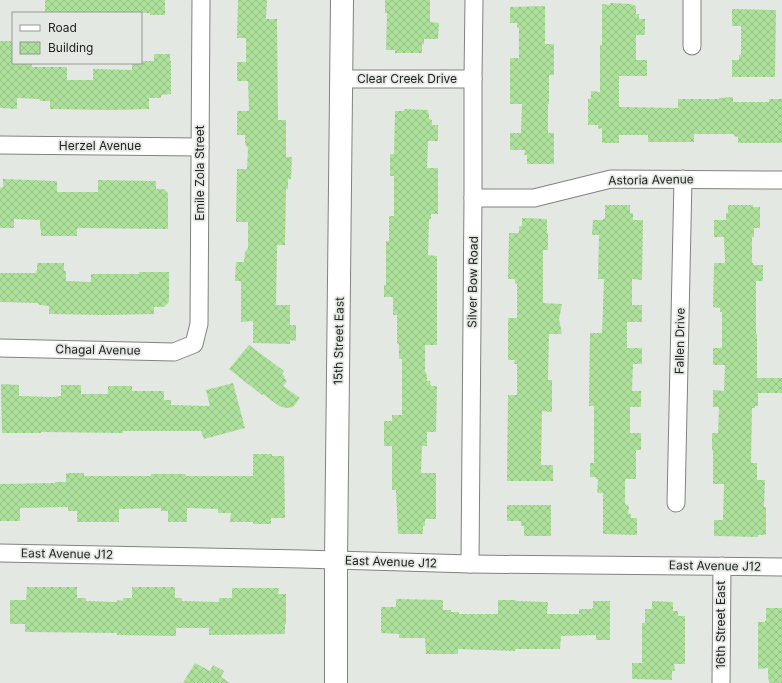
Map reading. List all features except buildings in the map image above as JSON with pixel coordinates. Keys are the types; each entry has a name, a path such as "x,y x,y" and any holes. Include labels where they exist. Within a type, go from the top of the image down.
{"street":[{"name":"Emile Zola Street","path":"194,344 199,324 201,0"},
{"name":"15th Street East","path":"336,683 342,0"},
{"name":"Silver Bow Road","path":"470,564 474,0"},
{"path":"692,0 692,46"},
{"name":"Clear Creek Drive","path":"341,79 473,79"},
{"name":"Herzel Avenue","path":"0,145 200,147"},
{"name":"Astoria Avenue","path":"473,198 534,198 612,179 782,180"},
{"name":"Fallen Drive","path":"676,503 683,179"},
{"name":"Chagal Avenue","path":"0,348 174,352 194,344"},
{"name":"East Avenue J12","path":"0,553 470,564 782,567"},
{"name":"16th Street East","path":"721,683 722,566"}]}
